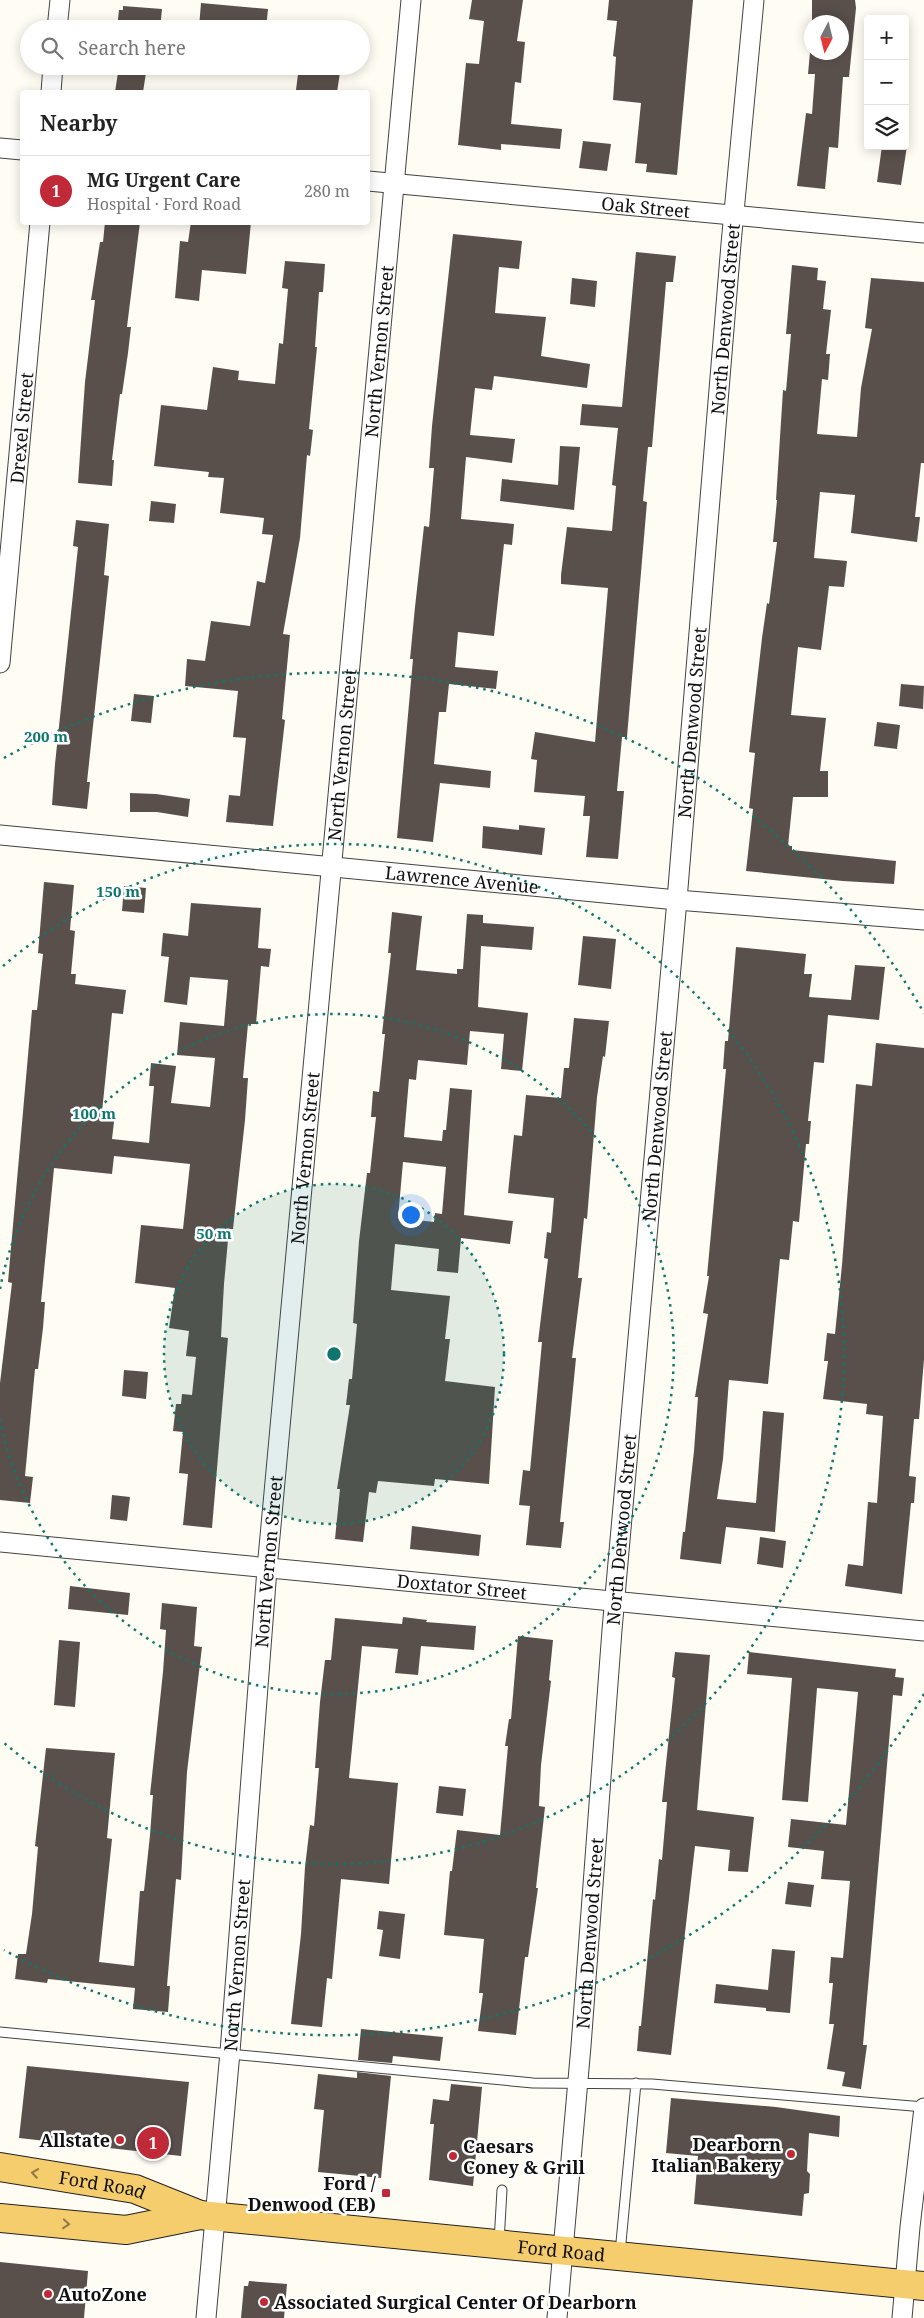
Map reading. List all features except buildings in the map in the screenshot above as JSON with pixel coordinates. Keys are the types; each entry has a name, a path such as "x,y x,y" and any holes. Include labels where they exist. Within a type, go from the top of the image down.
{"main road":[{"name":"Ford Road","path":"0,2167 135,2189 208,2216 914,2285"},
{"name":"Ford Road","path":"0,2218 126,2230 208,2216"}],"street":[{"path":"58,20 60,0"},
{"name":"North Vernon Street","path":"206,2318 208,2216 230,2052 266,1569 411,0"},
{"name":"North Denwood Street","path":"557,2318 616,1602 754,0"},
{"path":"51,90 53,75"},
{"path":"0,148 20,150"},
{"name":"Oak Street","path":"370,181 734,217 924,233"},
{"name":"Drexel Street","path":"0,664 40,225"},
{"name":"Lawrence Avenue","path":"0,835 677,900 924,920"},
{"name":"Doxtator Street","path":"0,1542 924,1631"},
{"path":"902,2318 914,2285 924,2108"}],"lane":[{"path":"0,2032 230,2052 533,2083 578,2081 636,2083 924,2108"},
{"path":"620,2256 636,2083"},
{"path":"498,2244 502,2190"}],"place":[{"name":"Allstate","path":"120,2140"},
{"name":"MG Urgent Care","path":"153,2143"},
{"name":"Dearborn Italian Bakery","path":"791,2154"},
{"name":"Caesars Coney & Grill","path":"453,2156"},
{"name":"Ford / Denwood (EB)","path":"386,2193"},
{"name":"AutoZone","path":"48,2294"},
{"name":"Associated Surgical Center Of Dearborn","path":"264,2302"}]}
